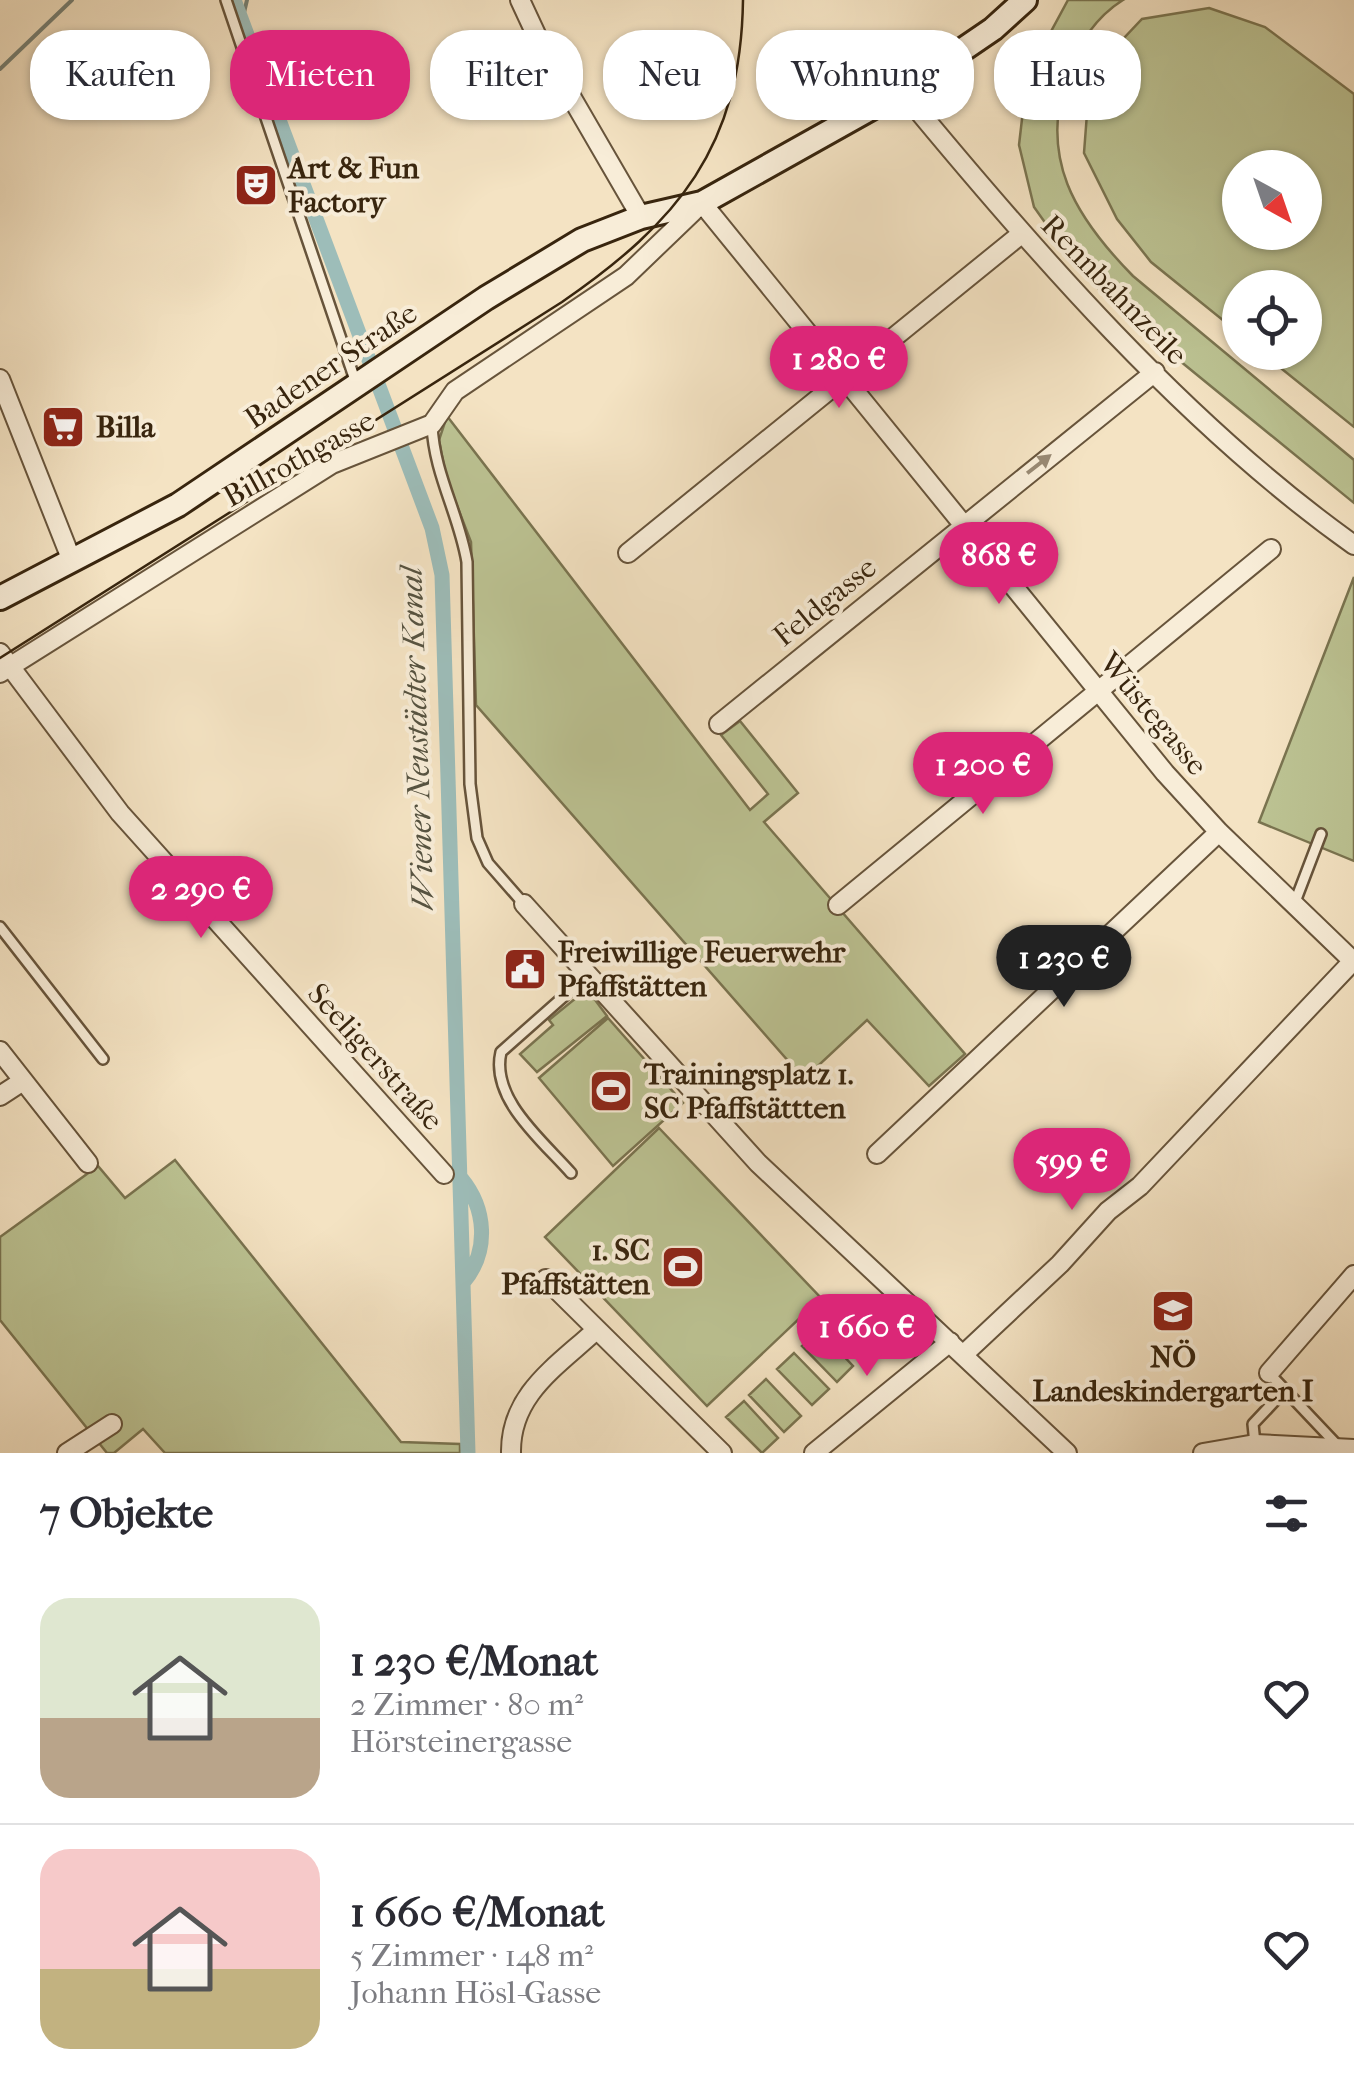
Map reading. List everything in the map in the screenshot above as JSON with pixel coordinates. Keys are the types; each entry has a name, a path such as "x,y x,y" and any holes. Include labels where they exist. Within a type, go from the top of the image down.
{"street":[{"path":"520,0 548,58 641,217"},
{"name":"Badener Straße","path":"974,41 1025,0"},
{"name":"Badener Straße","path":"0,598 178,506 383,367 582,240 641,217 702,203 850,120"},
{"name":"Rennbahnzeile","path":"926,120 1020,234 1155,372 1309,514 1354,545"},
{"path":"432,424 455,391 626,276 702,203"},
{"name":"Wüstegasse","path":"702,203 840,379 1219,832 1354,962"},
{"path":"628,553 1020,234"},
{"name":"Feldgasse","path":"718,724 1155,372"},
{"path":"0,379 72,560"},
{"name":"Billrothgasse","path":"3,664 332,464 432,424"},
{"path":"838,905 1271,549"},
{"name":"Seeligerstraße","path":"3,664 120,813 444,1174"},
{"path":"877,1154 1219,832"},
{"path":"524,904 758,1163 1067,1453"},
{"path":"814,1453 957,1348 1060,1264 1354,962"},
{"path":"0,1052 88,1163"},
{"path":"0,1096 22,1081"},
{"path":"1269,1373 1354,1275"},
{"path":"546,1278 722,1453"},
{"path":"511,1453 510,1431 528,1393 596,1331"},
{"path":"67,1453 112,1424"},
{"path":"1203,1453 1255,1444 1346,1448"}],"lane":[{"path":"226,0 359,383"},
{"path":"432,424 433,458 462,532 467,562 470,784 476,838 488,863 524,904"},
{"path":"1295,902 1321,834"},
{"path":"0,927 104,1059"},
{"path":"571,1172 516,1111 506,1094 499,1062 501,1052 588,975"},
{"path":"1269,1373 1346,1448"},
{"path":"1255,1444 1253,1424 1285,1390"}],"green space":[{"path":"1068,0 1123,0 1091,30 1052,30"},
{"path":"1209,8 1265,27 1354,94 1354,427 1283,370 1322,370 1322,270 1222,270 1222,319 1151,262 1117,219 1084,153 1087,120 1141,120 1141,30 1132,30 1142,19"},
{"path":"1022,120 1058,120 1060,159 1067,184 1094,231 1133,276 1222,350 1222,370 1246,370 1354,460 1354,503 1125,316 1075,265 1034,207 1019,145"},
{"path":"447,416 750,810 768,794 721,735 740,721 798,793 764,822 965,1054 929,1086 867,1020 804,1079 476,705 471,542 446,477 439,440"},
{"path":"1354,577 1354,861 1259,822"},
{"path":"587,989 607,1016 537,1072 520,1054 553,1025 549,1020"},
{"name":"Trainingsplatz 1. SC Pfaffstättten","path":"608,1018 683,1103 613,1166 539,1078"},
{"name":"1. SC Pfaffstätten","path":"659,1128 821,1298 707,1406 545,1237"},
{"path":"175,1160 401,1442 460,1444 460,1453 165,1453 143,1429 114,1453 107,1453 0,1320 0,1237 98,1166 125,1198"},
{"path":"819,1330 853,1366 837,1382 802,1346"},
{"path":"794,1353 829,1389 812,1405 777,1369"},
{"path":"766,1379 801,1416 784,1432 749,1395"},
{"path":"744,1401 778,1438 762,1453 726,1417"}],"waterway":[{"path":"0,69 72,0"},
{"name":"Wiener Neustädter Kanal","path":"234,0 432,528 442,575 468,1453"},
{"path":"242,21 247,0"},
{"path":"461,1178 476,1203 482,1230 478,1257 463,1283"}],"tram line":[{"path":"0,658 562,302 639,242 670,210 715,139 730,98 743,0"}],"place":[{"name":"Art & Fun Factory","path":"256,185"},
{"name":"Billa","path":"63,427"},
{"name":"Freiwillige Feuerwehr Pfaffstätten","path":"525,969"},
{"name":"Trainingsplatz 1. SC Pfaffstättten","path":"611,1091"},
{"name":"1. SC Pfaffstätten","path":"683,1267"},
{"name":"NÖ Landeskindergarten I","path":"1173,1311"}]}
